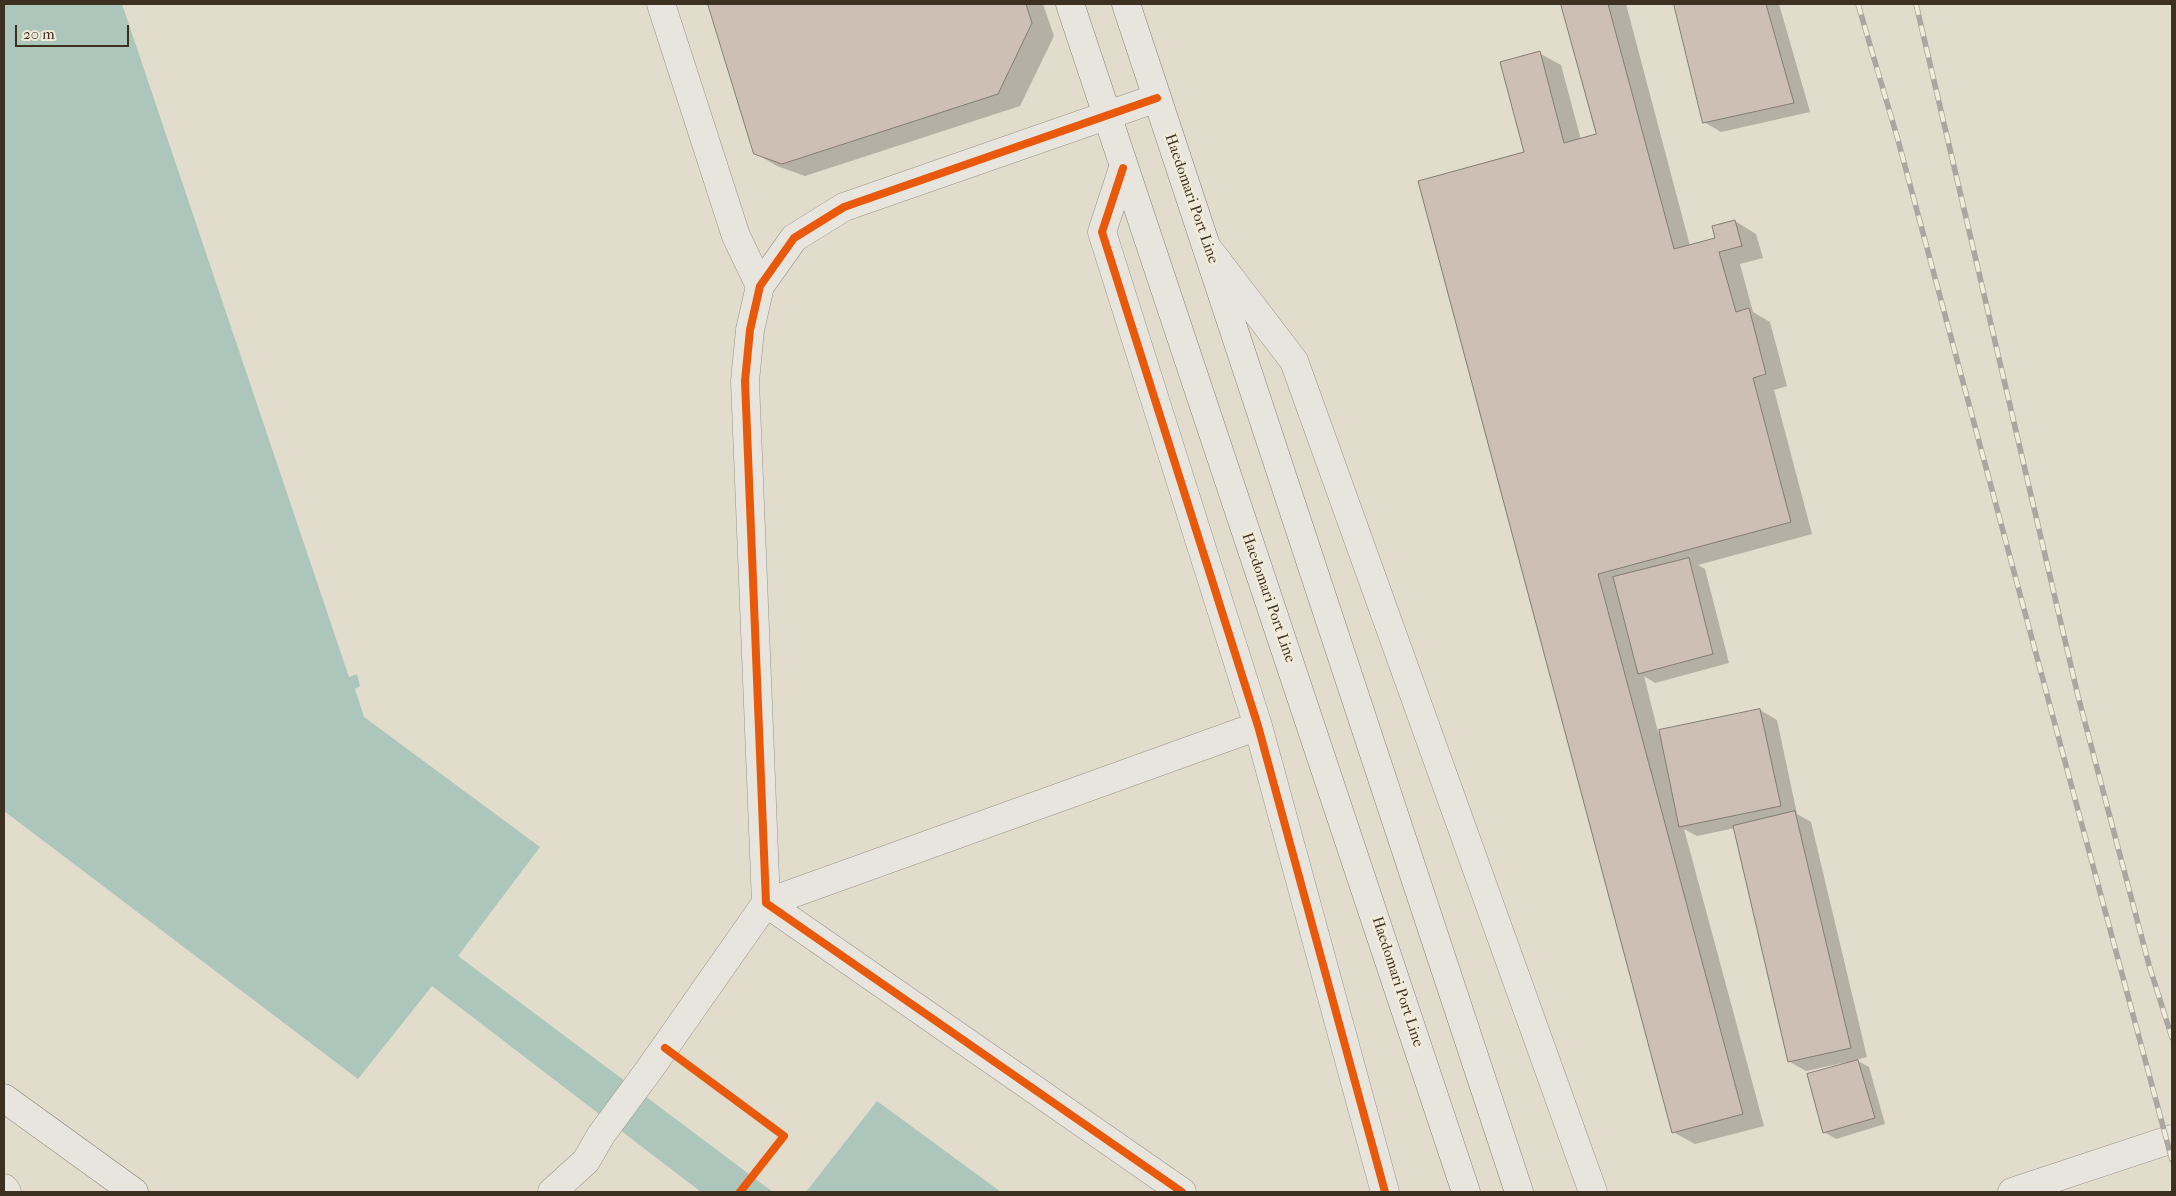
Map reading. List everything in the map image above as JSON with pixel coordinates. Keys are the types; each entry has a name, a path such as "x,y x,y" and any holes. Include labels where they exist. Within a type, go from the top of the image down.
{"street":[{"path":"661,4 736,236 760,286"},
{"name":"Haedomari Port Line","path":"1070,4 1123,168 1402,996 1466,1192"},
{"name":"Haedomari Port Line","path":"1126,4 1209,250 1519,1192"},
{"path":"766,903 745,381 750,330 760,286 794,238 844,208 1106,114 1157,98"},
{"path":"1123,168 1102,232 1258,726 1385,1192"},
{"path":"1209,250 1294,360 1593,1192"},
{"path":"552,1192 586,1161 601,1135 766,903 1258,726"},
{"path":"766,903 1182,1192"},
{"path":"4,1098 134,1192"},
{"path":"2012,1192 2172,1140"},
{"path":"4,1188 7,1192"}],"shaded area":[{"path":"4,4 122,4 349,677 357,674 360,686 355,689 364,717 540,847 458,956 773,1192 701,1192 432,986 358,1079 4,811"},
{"path":"877,1101 1001,1192 806,1192"}],"building":[{"path":"708,4 1026,4 1032,23 998,94 782,164 754,154"},
{"path":"1561,4 1608,4 1674,249 1715,238 1712,226 1735,220 1742,246 1719,252 1736,312 1749,308 1766,374 1753,378 1791,522 1598,574 1743,1114 1672,1133 1418,181 1524,152 1500,62 1540,51 1564,143 1596,134"},
{"path":"1674,4 1766,4 1794,103 1703,123"},
{"path":"1689,558 1713,654 1638,674 1613,577"},
{"path":"1760,709 1781,806 1679,827 1659,730"},
{"path":"1795,811 1851,1048 1788,1062 1733,826"},
{"path":"1858,1060 1875,1118 1823,1133 1807,1074"}],"railway":[{"path":"1858,4 1898,140 2172,1160"},
{"path":"1916,4 2078,696 2149,965 2172,1038"}],"cycle path":[{"path":"1157,98 844,207 794,238 760,286 750,330 745,381 766,903 1182,1192"},
{"path":"1123,168 1102,232 1258,726 1385,1192"},
{"path":"665,1048 784,1136 740,1192"}]}
